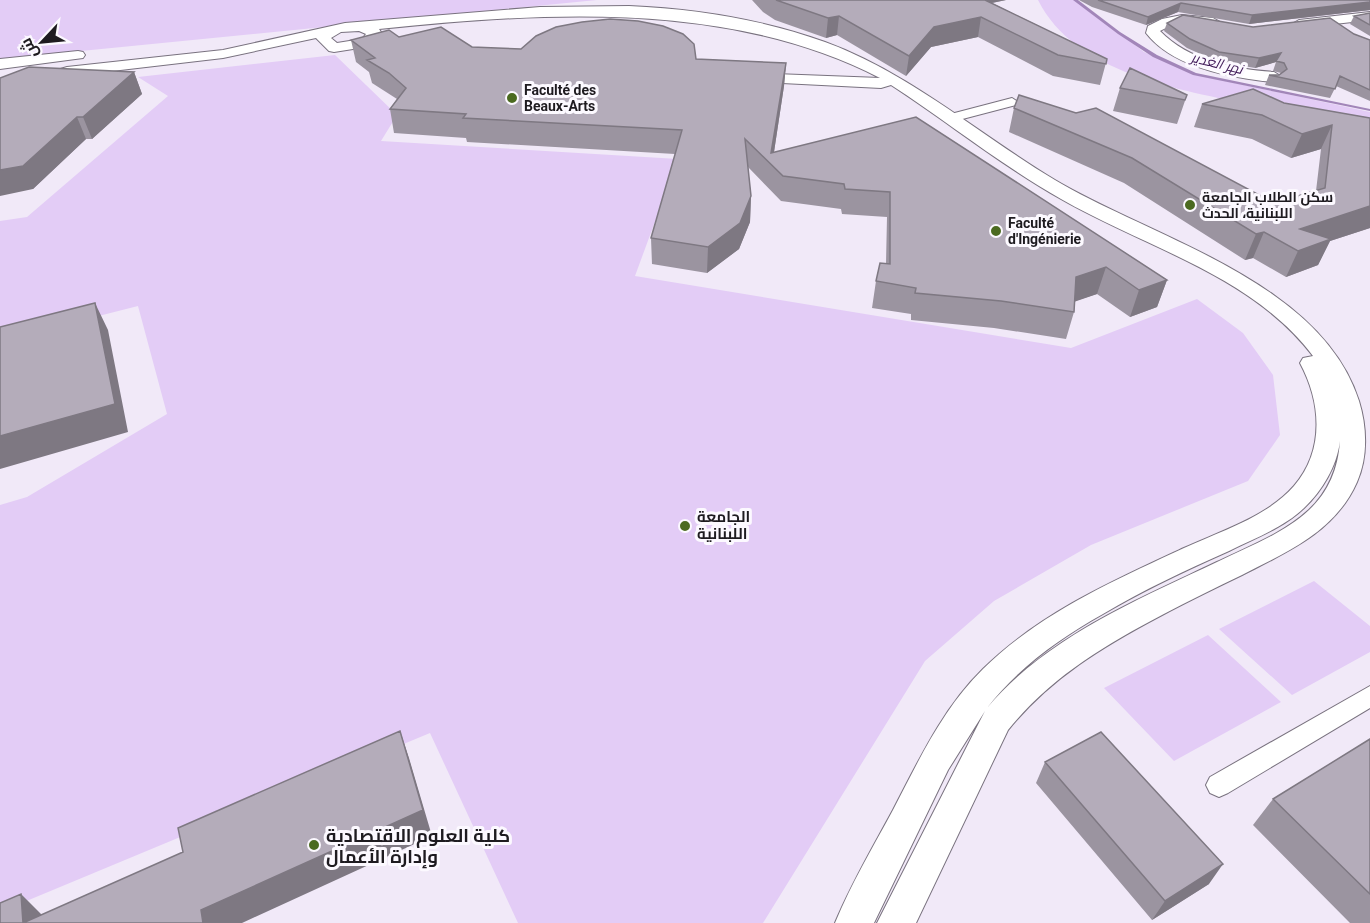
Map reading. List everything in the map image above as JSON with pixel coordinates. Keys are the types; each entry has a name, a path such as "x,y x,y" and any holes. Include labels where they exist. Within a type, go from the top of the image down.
{"street":[{"path":"334,48 323,38 327,34 562,8 613,7 669,10 717,17 801,39 845,55 951,118 996,150 1073,198 1252,298 1302,329 1320,349 1347,395 1354,428 1353,454 1344,483 1323,511 1307,527 1072,651 1019,692 997,720 896,923"},
{"path":"1228,26 1178,11 1153,29 1153,33 1171,48 1219,70 1274,77"},
{"path":"1282,26 1370,16"},
{"path":"1328,20 1346,32"},
{"path":"225,39 350,32"},
{"path":"0,97 48,82 101,73 334,48 350,32"},
{"path":"0,92 67,72 223,54 350,32"},
{"path":"0,65 92,53"},
{"path":"0,65 9,68 13,73 0,82"},
{"path":"734,77 887,81 984,154 1063,204 1182,258"},
{"path":"951,118 1012,102"},
{"path":"854,923 930,770 953,730 995,677 1053,629 1086,609 1251,528 1288,507 1303,493 1318,473 1328,446 1330,422 1323,384 1304,353 1270,320 1252,298"},
{"path":"1220,785 1370,696"}],"shaded area":[{"path":"0,0 597,0 0,59"},
{"path":"1038,0 1076,0 1144,52 1193,74 1370,112 1370,129 1194,93 1132,75 1103,62 1077,46 1055,25"},
{"path":"335,55 397,115 381,141 678,159 635,276 1071,348 1197,299 1243,333 1273,375 1280,435 1248,481 1091,545 994,601 925,661 763,923 518,923 430,733 0,912 0,505 27,497 167,414 138,306 0,341 0,221 27,217 168,96 138,77"},
{"path":"1314,581 1370,626 1370,652 1292,695 1219,629"},
{"path":"1208,635 1281,702 1174,761 1104,688"}],"building":[{"path":"776,0 985,0 1107,59 1106,64 1058,55 981,17 934,27 909,56 839,16 828,18"},
{"path":"1098,0 1370,0 1370,2 1252,15 1181,3 1148,17"},
{"path":"1370,13 1370,25 1354,16"},
{"path":"1183,15 1253,27 1330,18 1354,34 1370,40 1370,90 1340,76 1335,89 1269,75 1279,75 1287,69 1284,63 1276,61 1281,53 1259,58 1219,52 1190,39 1167,23"},
{"path":"610,19 663,26 683,34 694,44 696,59 786,63 771,153 916,117 1167,280 1139,290 1106,267 1076,277 1074,312 1001,301 915,293 916,288 876,281 880,263 890,264 890,192 845,189 844,184 783,176 745,139 751,196 740,223 708,247 651,238 682,130 463,118 466,114 390,109 406,88 389,73 367,60 375,58 351,40 389,30 399,37 441,27 472,47 521,49 536,36 556,27"},
{"path":"29,67 134,72 83,117 77,117 23,166 0,170 0,78"},
{"path":"1130,68 1187,95 1185,100 1120,88"},
{"path":"1253,89 1284,103 1370,118 1370,206 1300,229 1331,239 1298,251 1264,232 1256,234 1132,158 1014,108 1019,95 1076,113 1096,108 1274,203 1325,188 1332,125 1302,134 1262,115 1202,104"},
{"path":"95,303 115,404 0,436 0,327"},
{"path":"400,731 423,810 201,910 203,923 23,923 183,852 178,828"},
{"path":"1101,732 1223,864 1165,901 1045,762"},
{"path":"1370,739 1370,894 1273,799"},
{"path":"21,894 23,923 0,923 0,903"}],"waterway":[{"name":"نهر الغدير","path":"1075,0 1119,33 1155,56 1195,74 1370,110"}],"place":[{"name":"Faculté des Beaux-Arts","path":"512,98"},
{"name":"سكن الطلاب الجامعة اللبنانية، الحدث","path":"1190,205"},
{"name":"Faculté d'Ingénierie","path":"996,231"},
{"name":"الجامعة اللبنانية","path":"685,526"},
{"name":"كلية العلوم الاقتصادية وإدارة الأعمال","path":"314,845"}]}
